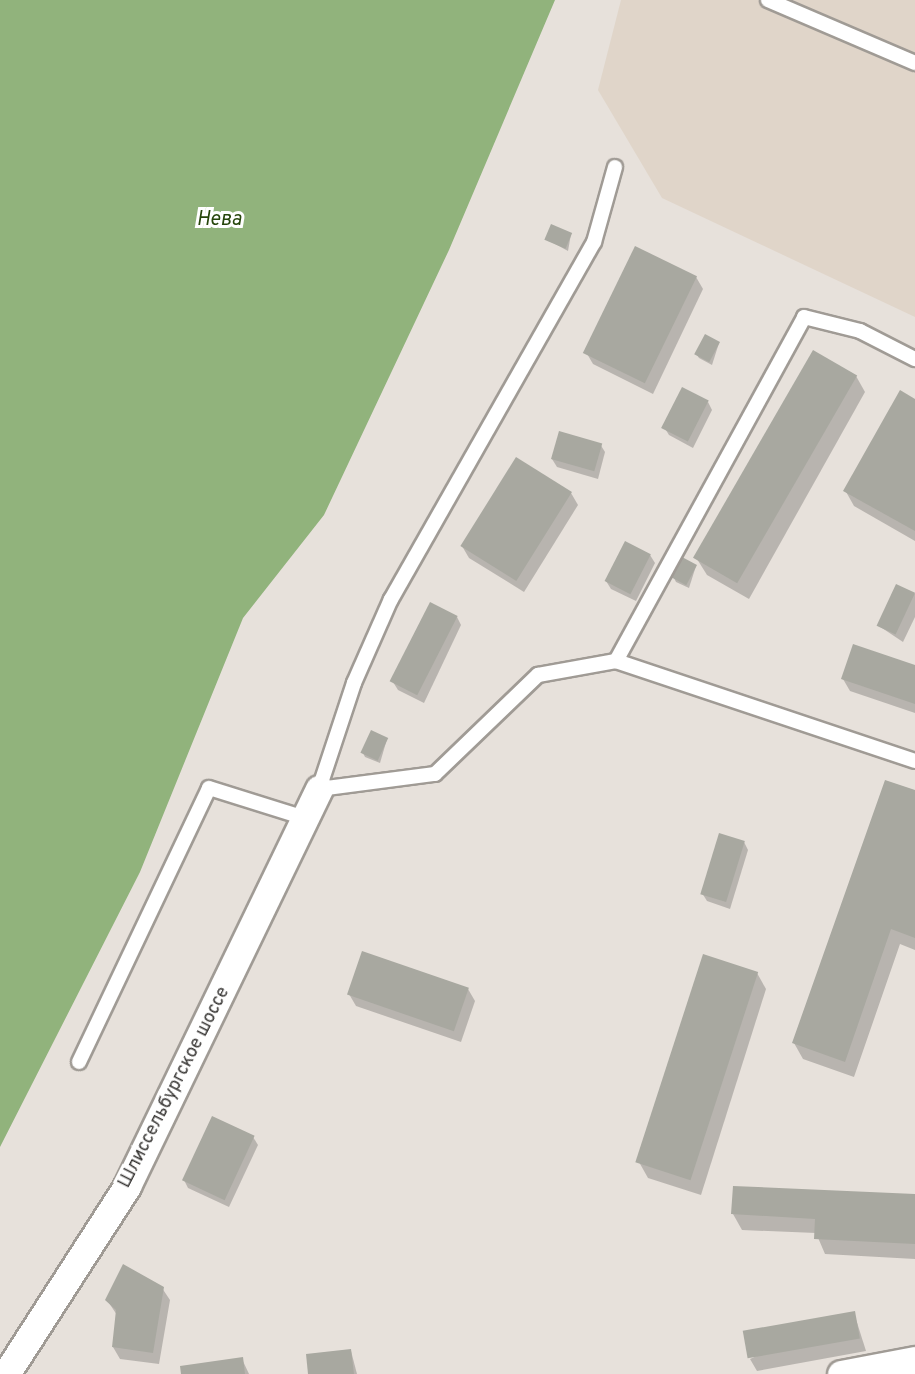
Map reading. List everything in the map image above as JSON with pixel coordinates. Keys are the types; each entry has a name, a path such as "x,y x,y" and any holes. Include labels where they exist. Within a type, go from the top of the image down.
{"street":[{"name":"Шлиссельбургское шоссе","path":"6,1374 127,1186 308,819 319,789"},
{"path":"841,1374 915,1360"}],"lane":[{"path":"768,0 915,63"},
{"path":"615,167 594,242 391,599 354,683 319,789 435,774 538,675 616,661 915,761"},
{"path":"616,661 804,317 860,331 915,359"},
{"path":"79,1062 209,788 308,819"}],"shaded area":[{"path":"621,0 915,0 915,317 662,198 598,90"}],"water":[{"name":"Нева","path":"0,0 555,0 449,250 324,515 243,618 140,872 0,1147"}],"building":[{"path":"551,224 572,233 566,249 544,240"},
{"path":"635,246 697,276 645,383 583,353"},
{"path":"705,334 720,342 709,362 694,354"},
{"path":"813,350 857,376 737,583 693,558"},
{"path":"682,387 709,401 688,442 661,428"},
{"path":"900,390 915,399 915,531 843,491"},
{"path":"559,431 602,443 594,471 551,459"},
{"path":"516,457 572,492 516,581 460,546"},
{"path":"625,541 651,554 630,594 605,581"},
{"path":"682,557 697,565 686,585 671,577"},
{"path":"896,584 915,593 896,635 877,626"},
{"path":"430,602 458,616 417,695 390,681"},
{"path":"853,644 915,665 915,704 841,679"},
{"path":"371,730 388,738 378,761 360,753"},
{"path":"885,780 915,790 915,938 891,929 845,1062 792,1043"},
{"path":"719,833 745,841 726,902 700,894"},
{"path":"362,951 469,988 454,1031 347,994"},
{"path":"703,954 758,972 690,1180 635,1162"},
{"path":"212,1116 255,1136 225,1200 182,1180"},
{"path":"733,1186 915,1194 915,1244 814,1239 815,1219 731,1214"},
{"path":"123,1264 164,1287 153,1353 112,1347 116,1310 105,1300"},
{"path":"855,1311 860,1339 748,1358 743,1331"},
{"path":"351,1349 354,1374 308,1374 306,1354"},
{"path":"243,1357 245,1374 181,1374 180,1366"}]}
